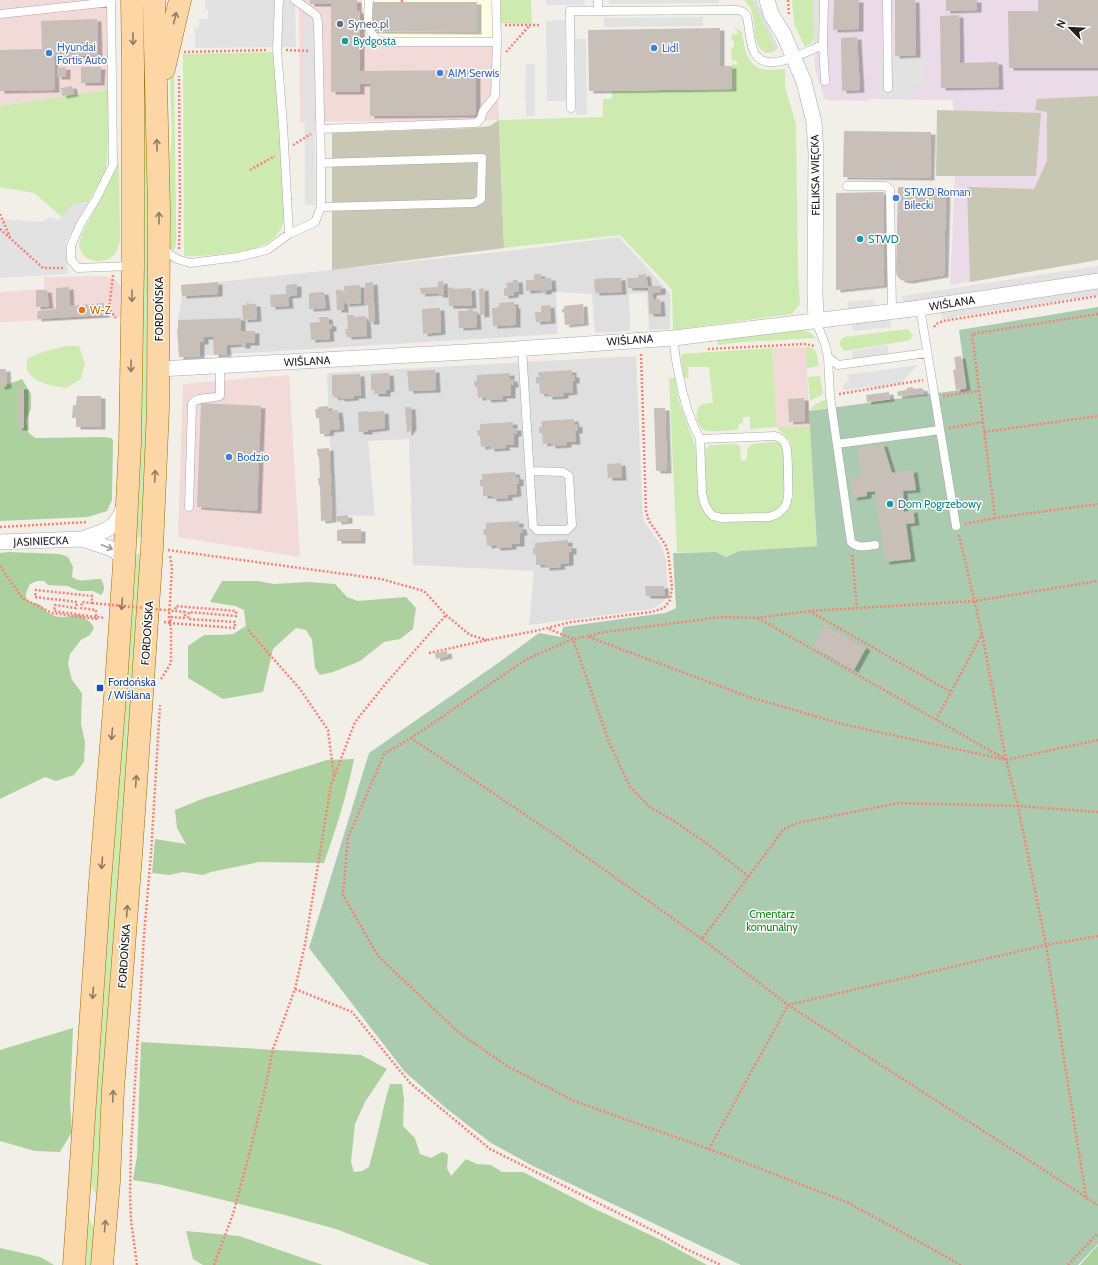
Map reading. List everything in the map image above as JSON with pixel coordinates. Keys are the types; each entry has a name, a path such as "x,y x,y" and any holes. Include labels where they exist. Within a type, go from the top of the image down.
{"main road":[{"path":"74,1265 124,565 128,488 133,266 132,0"},
{"name":"FORDOŃSKA","path":"102,1265 109,1182 113,1089 131,856 160,549 158,409 159,369 169,246 156,97 154,0"},
{"path":"156,97 180,0"}],"street":[{"name":"FELIKSA WIĘCKA","path":"767,0 772,14 784,34 804,82 814,122 816,321"},
{"name":"FELIKSA WIĘCKA","path":"779,0 779,9 784,34"},
{"name":"WIŚLANA","path":"159,369 522,348 643,348 674,338 920,308 1098,281"},
{"name":"JASINIECKA","path":"0,542 82,539 104,531 114,525 122,510 128,488"},
{"name":"JASINIECKA","path":"82,539 112,549 118,553 124,565"}],"lane":[{"path":"279,0 277,50 289,234"},
{"path":"169,246 168,253 177,259 190,263 238,257 267,250 289,234 315,222 321,208 318,22 316,15 295,0"},
{"path":"369,0 368,25 372,36 383,42 497,42"},
{"path":"320,129 477,123 481,118 483,111 495,96 497,42 496,0"},
{"path":"598,0 598,10"},
{"path":"824,0 823,45 825,81"},
{"path":"887,0 888,88"},
{"path":"0,14 111,2 113,165 96,199 80,225 71,246 71,260 78,268 133,266"},
{"path":"571,108 570,11 742,11 746,16 752,49 757,58 766,62 776,62 794,57 823,45"},
{"path":"321,163 482,158 481,199 474,203 321,208"},
{"path":"847,186 886,186 890,189 892,311"},
{"path":"920,308 956,526"},
{"path":"816,321 825,344 828,357 830,396 851,542 855,546 862,547 875,545"},
{"path":"674,338 674,351 684,401 691,422 700,440 704,500 707,509 713,516 722,518 769,517 779,513 782,510 788,501 789,496 786,444 779,437 700,440"},
{"path":"522,348 533,526 536,530 567,530 572,525 569,476 563,472 530,471"},
{"path":"828,357 838,365 927,353"},
{"path":"189,507 192,404 197,399 220,396 220,366"},
{"path":"837,444 940,430"}],"path":[{"path":"497,25 540,25"},
{"path":"496,62 530,25"},
{"path":"180,52 277,50 318,51"},
{"path":"169,246 180,196 179,75"},
{"path":"0,214 10,238"},
{"path":"0,229 42,268 78,268"},
{"path":"933,331 936,324 943,321 1098,296"},
{"path":"995,518 972,334 1098,314"},
{"path":"705,349 804,344 812,345 817,349"},
{"path":"428,653 571,622 651,612 664,608 670,600 672,587 668,552 665,544 649,521 646,511 643,348"},
{"path":"830,396 932,378"},
{"path":"935,398 979,391"},
{"path":"984,432 1098,416"},
{"path":"940,430 983,422"},
{"path":"1086,1197 1046,945 1018,806 1006,760 982,634 956,526 995,518 1098,504"},
{"path":"0,527 88,522"},
{"path":"851,542 857,608"},
{"path":"160,549 381,579 424,591 446,615 470,635 488,640"},
{"path":"160,549 172,568 169,618 171,630 171,663 161,679 161,686"},
{"path":"0,566 22,598 52,614 96,619 96,617"},
{"path":"961,1265 850,1203 709,1149 574,1101 507,1066 458,1032 378,956 343,895 348,838 384,754 411,738 527,659 573,639 599,633 720,617 757,618 809,611 975,602 1098,581"},
{"path":"92,603 92,596 36,590 35,597 77,602 76,608 55,605 54,611 110,618"},
{"path":"96,617 96,610 81,608 82,602 185,612 184,618 171,617 170,623"},
{"path":"164,622 235,628 235,622 188,618 189,612 236,616 236,611 176,606 175,611"},
{"path":"809,611 951,692"},
{"path":"214,1265 233,1214 265,1090 273,1049 295,989 305,944 331,785 355,722 387,682 446,615"},
{"path":"757,618 1006,760"},
{"path":"548,628 573,639 609,742 630,787 650,806 708,845 748,876"},
{"path":"248,630 300,689 328,730 334,777"},
{"path":"936,720 982,634"},
{"path":"589,636 746,696 834,722 1006,760 1098,740"},
{"path":"137,1265 130,1195 131,1147 160,702"},
{"path":"411,738 548,830 702,940 788,1005 1098,1205"},
{"path":"702,940 784,829 797,823 899,803 1018,806 1098,812"},
{"path":"709,1149 788,1005 1046,945 1098,936"},
{"path":"295,989 352,1012 410,1083 490,1149 660,1234 684,1248 721,1265"},
{"path":"1068,1265 1098,1233"}],"shaded area":[{"path":"0,0 109,0 111,89 0,106"},
{"path":"205,0 295,0 296,47 195,48 195,28 199,28 199,19 208,19 208,10 206,10"},
{"name":"Bydgosta","path":"299,0 362,0 367,45 496,45 499,120 300,122"},
{"path":"362,0 495,0 496,45 367,45"},
{"path":"546,0 585,0 584,5 546,5"},
{"path":"609,0 719,0 719,3 609,4"},
{"path":"753,0 757,0 778,47 776,50"},
{"path":"813,0 1098,0 1098,260 950,285 955,175 953,100 825,100 815,69"},
{"path":"815,0 829,0 829,40 816,40"},
{"path":"703,17 703,26 604,27 604,18"},
{"path":"304,18 314,18 315,205 305,205"},
{"path":"565,20 566,101 547,101 546,21"},
{"path":"575,39 586,39 587,115 576,115"},
{"path":"881,55 925,57 925,85 913,85 913,98 880,98"},
{"path":"526,64 535,64 535,116 526,116"},
{"path":"1098,96 1098,260 970,282 967,187 1034,189 1047,161 1047,112 1035,110 1037,99"},
{"path":"937,110 1041,113 1036,176 936,176"},
{"path":"499,120 504,248 332,270 332,133 475,128 490,126"},
{"path":"88,202 66,242 68,274 0,278 0,219 43,222 50,217 59,220 73,204"},
{"path":"619,237 670,293 670,329 649,330 647,293 629,294 630,331 595,333 592,294 556,292 558,334 179,357 177,329 182,296 181,285 517,250"},
{"path":"1098,266 1098,275 903,304 902,296"},
{"path":"106,276 116,280 122,288 123,317 0,322 0,292 44,289 44,277"},
{"path":"1098,286 1098,295 942,319 941,311"},
{"path":"874,299 875,307 849,310 847,302"},
{"path":"890,318 891,327 853,331 852,322"},
{"path":"887,345 889,354 853,359 852,351"},
{"path":"806,347 810,427 777,427 772,348"},
{"path":"636,356 643,520 662,547 666,560 668,593 664,601 652,609 529,625 534,571 413,565 409,439 368,441 375,516 336,515 329,430 327,373"},
{"path":"918,365 901,383 844,390 843,386 849,378 846,375"},
{"path":"289,375 300,557 178,537 183,384"}],"green space":[{"path":"140,0 147,0 152,339 144,533 139,538 134,535"},
{"path":"187,0 191,0 185,15 174,71 176,242 174,250 170,248 167,182 172,136 170,82 174,44"},
{"path":"501,0 531,0 532,24 501,23"},
{"path":"744,0 753,0 776,50 773,52 766,53 760,49 755,36 752,12"},
{"path":"792,0 813,0 814,37 812,43 805,47 794,24"},
{"path":"736,28 742,32 747,54 752,63 765,70 785,69 785,87 796,124 798,275 800,304 792,314 673,330 672,290 620,235 504,248 499,120 603,117 603,99 612,99 612,91 732,89 732,63 736,65 738,62 735,60 732,61 731,48 734,47 734,41 731,40 732,34 738,34 737,30 734,30"},
{"path":"273,52 285,205 285,217 283,224 273,239 266,244 249,250 221,254 184,256 183,54"},
{"path":"111,89 106,171 88,202 73,204 62,217 34,193 0,187 0,106"},
{"path":"119,163 120,241 113,256 109,259 99,261 88,259 84,256 79,246 82,234"},
{"name":"Cmentarz komunalny","path":"1098,307 1098,1244 1078,1265 741,1265 535,1167 491,1143 447,1109 405,1072 309,948 369,753 539,633 561,637 563,627 665,613 676,608 673,553 716,552 726,557 739,551 817,546 809,411 967,389 959,330"},
{"path":"907,329 911,333 911,340 845,351 840,346 841,340 844,337"},
{"path":"803,330 811,333 816,338 743,342 718,345 717,340"},
{"path":"66,346 79,346 85,363 81,379 66,388 38,381 29,374 27,369 27,359 42,352"},
{"path":"806,347 812,348 816,351 819,366 807,368"},
{"path":"772,348 777,427 750,429 750,417 743,417 743,423 739,424 737,430 704,430 699,425 697,410 702,404 713,403 709,367 688,367 689,378 683,378 681,354"},
{"path":"820,376 823,394 810,401 808,377"},
{"path":"669,378 675,378 678,398 696,449 701,508 705,514 716,522 774,520 784,514 790,506 793,496 791,444 777,427 810,427 817,546 739,551 726,557 716,552 677,552"},
{"path":"22,379 31,394 31,409 26,420 28,432 35,438 103,437 111,438 113,440 112,500 107,511 88,517 0,521 0,383 9,384"},
{"path":"827,399 828,408 810,410 815,405"},
{"path":"780,443 783,449 786,482 785,498 780,506 769,513 723,515 714,511 706,499 705,450 710,445 737,444 740,446 741,461 747,460 747,450 751,444"},
{"path":"0,553 60,554 68,557 73,567 72,577 79,580 101,579 104,589 101,595 93,591 80,591 67,586 48,585 44,581 37,581 30,584 26,593 26,598 30,601 40,605 48,612 56,616 64,617 80,614 91,623 94,628 90,635 81,640 70,654 68,664 72,680 82,693 81,724 85,742 84,762 74,775 56,781 45,777 0,799"},
{"path":"138,553 142,555 101,1203 88,1180 135,555"},
{"path":"222,581 258,581 274,584 308,582 335,584 347,597 358,601 406,597 416,608 413,629 400,639 384,642 360,661 333,672 320,675 315,668 312,640 306,630 296,628 273,649 263,692 223,699 188,678 188,646 204,635 233,634 246,626 244,610 235,606 210,602"},
{"path":"354,759 341,812 324,863 259,862 203,875 183,872 169,875 152,873 155,839 186,844 177,828 175,810 202,799 327,760"},
{"path":"73,1028 70,1103 72,1132 60,1152 35,1151 0,1141 0,1050"},
{"path":"141,1042 361,1055 387,1069 365,1102 355,1124 351,1162 354,1172 362,1171 369,1167 390,1084 402,1084 404,1100 403,1126 415,1138 420,1154 431,1158 442,1152 448,1155 447,1168 451,1176 466,1159 477,1164 491,1165 502,1172 523,1172 593,1208 663,1241 707,1265 430,1265 336,1229 162,1185 133,1180 137,1156"},
{"path":"86,1212 98,1236 96,1265 83,1265"},
{"path":"186,1231 239,1236 323,1265 203,1265 193,1259"},
{"path":"1098,1245 1098,1265 1080,1265"},
{"path":"0,1248 40,1257 54,1265 0,1265"}],"building":[{"path":"310,0 357,0 357,11 360,11 360,71 476,70 476,115 370,116 370,84 360,84 360,92 331,92 331,4 310,4"},
{"path":"834,0 859,0 859,29 833,30"},
{"path":"895,0 915,0 916,55 895,56"},
{"path":"946,0 977,0 977,10 946,11"},
{"path":"1038,0 1098,0 1098,68 1009,68 1008,11 1038,11"},
{"path":"372,2 477,2 477,32 372,31"},
{"path":"959,15 960,63 998,62 999,87 941,88 940,16"},
{"name":"Hyundai Fortis Auto","path":"97,19 98,55 54,56 55,90 0,91 0,50 42,49 41,21"},
{"name":"Lidl","path":"720,28 720,66 732,66 732,89 589,91 588,30"},
{"path":"857,37 860,90 842,91 841,38"},
{"path":"66,67 66,77 57,77 57,68"},
{"path":"81,67 101,67 100,83 81,83"},
{"path":"72,86 74,94 62,96 61,88"},
{"path":"844,131 931,132 930,178 843,177"},
{"path":"898,187 946,188 944,275 908,281 901,280 897,276"},
{"name":"STWD","path":"884,192 884,285 836,290 836,193"},
{"path":"534,274 541,274 541,279 551,278 552,289 547,290 547,292 541,292 541,290 526,291 526,280 534,280"},
{"path":"646,274 648,286 661,286 661,292 652,293 652,300 660,299 661,314 649,314 648,288 628,288 627,278 638,278 638,275"},
{"path":"621,278 622,292 595,293 594,279"},
{"path":"513,280 518,280 519,292 514,292 514,295 504,296 504,288 507,288 506,283 513,282"},
{"path":"443,281 444,295 439,295 438,293 421,294 420,288 438,287 438,282"},
{"path":"218,282 218,294 182,296 181,285"},
{"path":"373,282 375,322 369,322 368,305 365,305 364,289 365,283"},
{"path":"297,284 297,295 288,296 289,306 271,307 270,295 286,294 286,285"},
{"path":"360,285 361,303 345,304 344,286"},
{"path":"69,287 70,306 104,303 105,315 37,319 38,311 56,309 56,288"},
{"path":"453,287 453,289 471,288 472,306 449,306 448,288"},
{"path":"484,288 485,314 480,315 479,289"},
{"path":"36,290 47,290 49,306 36,307"},
{"path":"336,290 343,290 344,310 337,310"},
{"path":"324,292 326,308 309,309 309,293"},
{"path":"514,302 514,306 516,306 516,325 493,326 492,308 499,307 499,303"},
{"path":"246,303 256,304 257,319 243,320 242,305 247,305"},
{"path":"583,304 584,323 565,325 564,312 562,313 564,306"},
{"path":"550,305 551,321 536,322 535,312 541,312 541,306"},
{"path":"440,308 441,332 423,334 422,309"},
{"path":"468,309 473,309 473,312 476,311 477,327 459,328 458,311 468,311"},
{"path":"347,315 354,315 354,317 366,316 367,336 347,337 345,329 348,329"},
{"path":"319,317 328,317 329,324 332,324 332,329 329,329 330,339 311,340 310,323 320,322"},
{"path":"241,318 241,331 255,331 255,343 246,343 246,346 241,346 241,344 226,345 227,354 214,355 213,337 204,337 204,342 200,342 200,356 179,357 177,329 178,320"},
{"path":"961,356 966,388 956,390 953,370 956,369 954,357"},
{"path":"0,369 6,369 7,386 0,387"},
{"path":"435,370 436,390 409,391 407,371"},
{"path":"572,370 572,375 575,375 575,381 572,381 573,392 564,393 564,396 548,397 548,393 540,394 539,383 536,384 536,377 539,377 538,372"},
{"path":"389,373 390,389 386,390 386,394 374,394 374,390 371,390 371,374"},
{"path":"510,373 510,379 513,379 514,385 511,385 511,396 502,396 503,399 487,400 486,397 478,398 477,387 475,387 474,381 477,381 477,375"},
{"path":"360,374 361,396 340,399 340,397 334,398 334,396 332,396 332,375"},
{"path":"18,387 24,387 24,428 18,428"},
{"path":"912,387 914,389 923,389 924,393 898,396 897,393 899,391"},
{"path":"889,392 890,399 867,402 866,395"},
{"path":"77,396 101,396 101,427 76,427 76,418 72,418 73,405 76,405"},
{"path":"804,398 805,421 789,422 788,399"},
{"name":"Bodzio","path":"201,403 261,406 257,511 197,507"},
{"path":"328,406 328,411 338,410 340,429 329,430 330,433 320,434 319,418 316,418 315,409 318,409 318,407"},
{"path":"405,407 411,407 412,427 408,433 407,433"},
{"path":"654,408 665,408 667,471 656,471"},
{"path":"384,411 385,428 368,430 368,432 359,432 358,412"},
{"path":"574,419 575,425 578,424 578,431 575,431 576,442 567,442 567,445 551,446 551,443 543,444 542,433 539,433 539,427 542,427 541,421"},
{"path":"513,422 513,428 517,428 517,434 514,434 514,445 505,445 506,448 490,449 490,446 481,447 480,436 478,436 477,430 480,430 480,424"},
{"name":"Dom Pogrzebowy","path":"883,444 892,473 913,470 916,490 903,491 904,512 913,510 915,523 906,524 911,559 885,562 875,491 867,492 867,496 853,498 850,478 861,476 857,448"},
{"path":"329,448 332,520 321,521 320,486 318,478 320,478 319,457 317,449"},
{"path":"621,463 622,478 608,478 607,464"},
{"path":"515,472 516,477 519,477 519,484 516,484 517,494 508,495 508,498 492,499 492,496 483,496 483,486 480,486 482,474"},
{"path":"348,515 348,521 337,522 336,516"},
{"path":"519,521 519,527 522,527 523,533 520,533 520,544 512,544 512,547 496,548 496,545 487,546 486,535 484,535 483,529 486,529 486,523"},
{"path":"361,529 361,541 337,541 337,530"},
{"path":"568,540 568,546 572,546 572,552 569,552 569,563 560,564 561,567 545,568 545,564 536,565 536,554 533,555 535,543"},
{"path":"645,586 664,586 665,596 646,596"},
{"path":"825,625 866,648 854,670 813,647"},
{"path":"447,651 448,656 436,659 435,653"}],"place":[{"name":"Syneo.pl","path":"340,24"},
{"name":"Bydgosta","path":"345,41"},
{"name":"Lidl","path":"654,48"},
{"name":"Hyundai Fortis Auto","path":"49,53"},
{"name":"AIM Serwis","path":"440,73"},
{"name":"STWD Roman Bilecki","path":"896,198"},
{"name":"STWD","path":"860,239"},
{"name":"W-Z","path":"82,310"},
{"name":"Bodzio","path":"229,457"},
{"name":"Dom Pogrzebowy","path":"890,504"},
{"name":"Fordońska / Wiślana","path":"100,688"}]}
